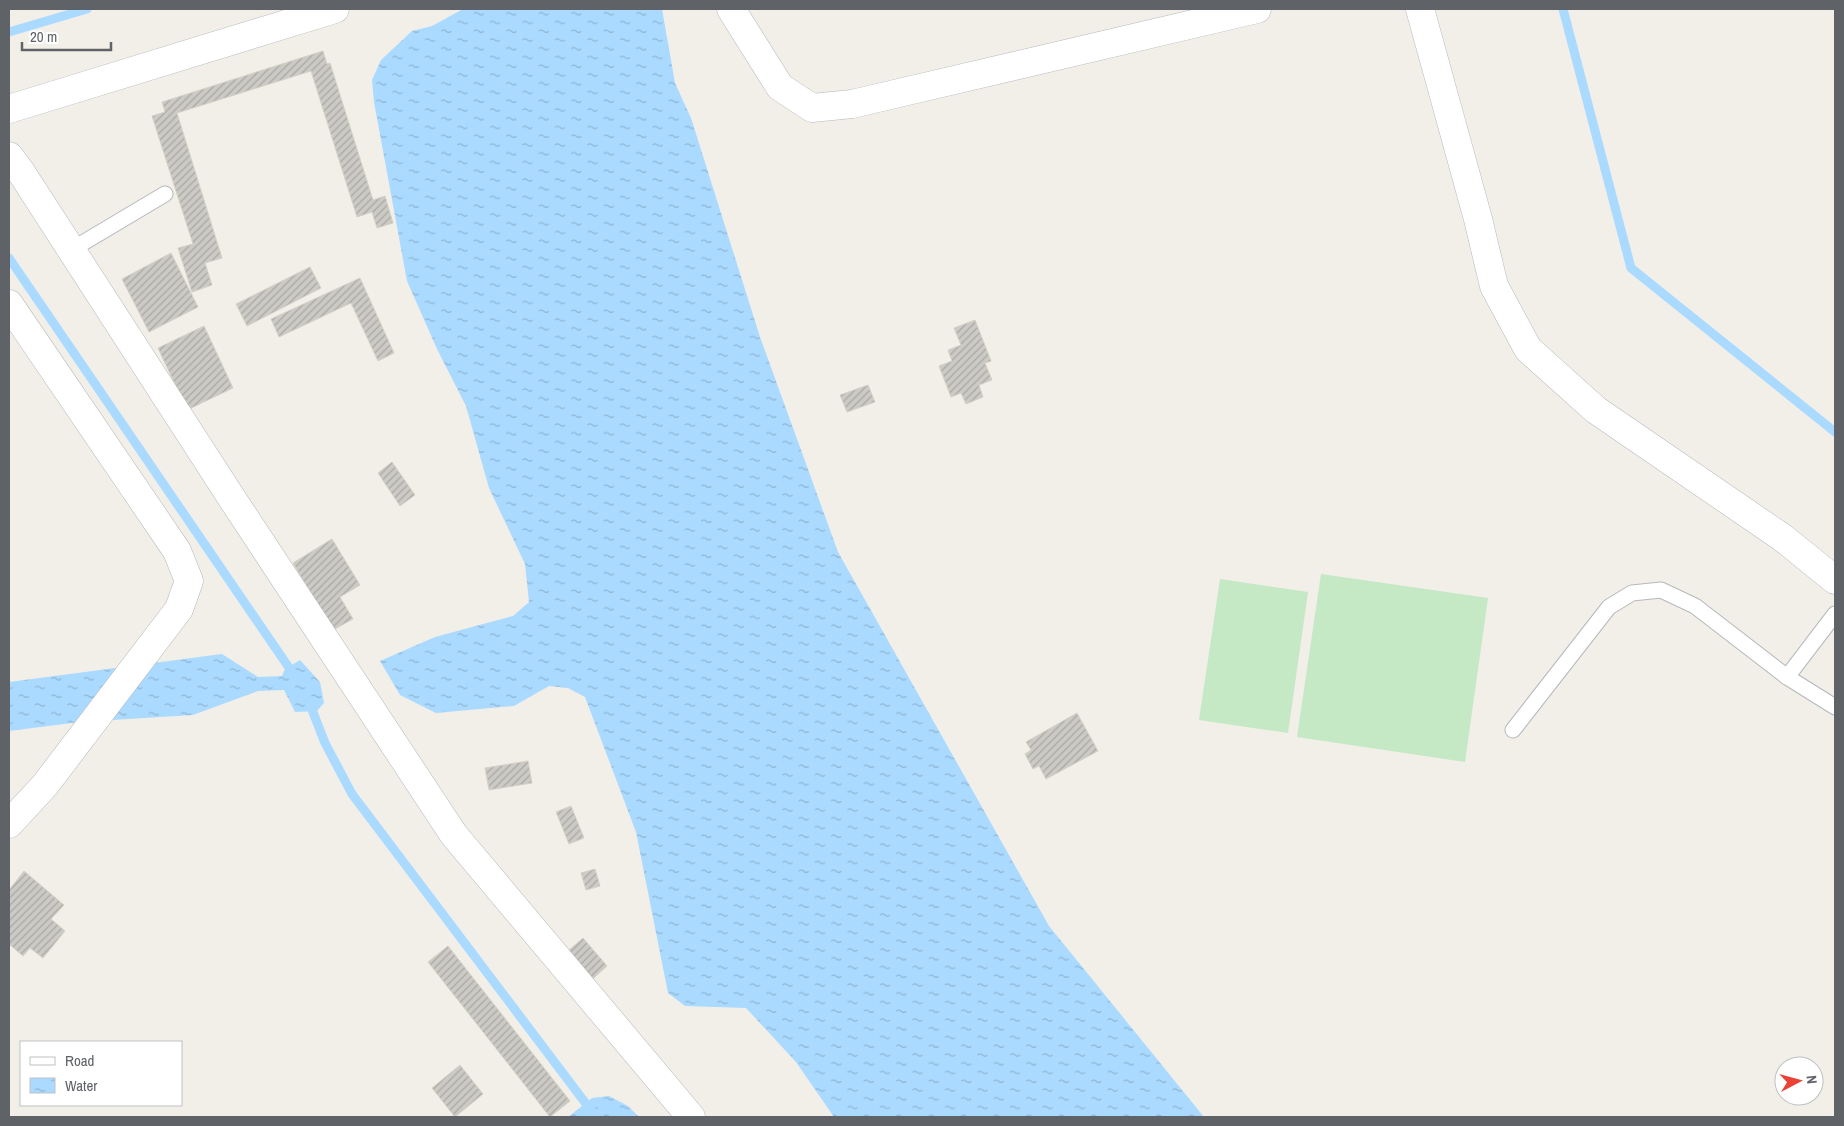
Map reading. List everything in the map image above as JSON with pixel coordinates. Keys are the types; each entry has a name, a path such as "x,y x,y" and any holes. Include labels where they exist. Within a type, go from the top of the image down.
{"street":[{"path":"9,109 335,9"},
{"path":"731,9 780,87 812,108 852,104 1257,9"},
{"path":"1420,9 1478,219 1494,286 1528,349 1596,410 1783,538 1835,580"},
{"path":"9,156 454,835 692,1117"},
{"path":"9,304 178,551 189,581 179,609 45,785 9,824"}],"lane":[{"path":"71,250 165,194"},
{"path":"1513,730 1609,607 1632,593 1661,590 1695,606 1788,677 1835,707"},
{"path":"1788,677 1835,614"}],"green space":[{"path":"1321,574 1488,598 1465,762 1297,737"},
{"path":"1220,579 1308,592 1288,733 1199,720"}],"water":[{"path":"463,9 662,9 675,83 691,118 760,337 838,552 1049,926 1204,1117 834,1117 796,1062 746,1008 685,1006 668,993 636,832 585,697 568,688 549,686 514,706 436,713 400,695 380,661 435,637 513,616 529,602 525,564 489,488 466,406 437,349 407,281 374,102 372,80 381,60 412,31 432,26"},
{"path":"222,654 258,677 282,676 285,669 300,660 320,682 324,703 317,711 295,712 284,690 258,691 193,715 80,722 9,731 9,682"},
{"path":"609,1096 628,1106 639,1117 568,1117 592,1098"}],"building":[{"path":"323,51 327,64 330,63 373,200 385,196 393,223 377,228 372,212 357,217 311,71 177,113 222,258 205,263 212,285 192,292 178,248 193,244 152,116 165,112 162,102"},
{"path":"171,253 198,307 149,332 122,279"},
{"path":"310,267 321,288 247,326 236,304"},
{"path":"360,278 394,353 378,361 351,303 279,337 271,319"},
{"path":"975,320 991,361 985,363 992,380 979,385 983,397 966,404 961,393 951,397 939,366 952,361 948,350 961,345 954,328"},
{"path":"204,326 233,388 187,410 158,348"},
{"path":"868,385 875,402 847,412 840,395"},
{"path":"392,462 415,495 400,506 378,473"},
{"path":"332,539 360,585 340,597 353,619 333,630 293,563"},
{"path":"1077,713 1098,751 1046,779 1039,766 1033,769 1025,754 1031,750 1026,742"},
{"path":"528,761 532,783 489,790 485,768"},
{"path":"571,806 584,838 569,844 556,812"},
{"path":"595,869 600,886 586,890 581,873"},
{"path":"24,871 64,905 51,919 65,931 43,958 30,948 23,956 9,944 9,890"},
{"path":"583,938 607,966 586,985 561,957"},
{"path":"448,946 570,1101 550,1117 428,962"},
{"path":"460,1065 483,1094 455,1117 432,1088"}],"waterway":[{"path":"9,32 87,9"},
{"path":"1563,9 1631,268 1835,432"},
{"path":"9,258 294,675"},
{"path":"309,702 325,743 352,794 596,1117"}]}
